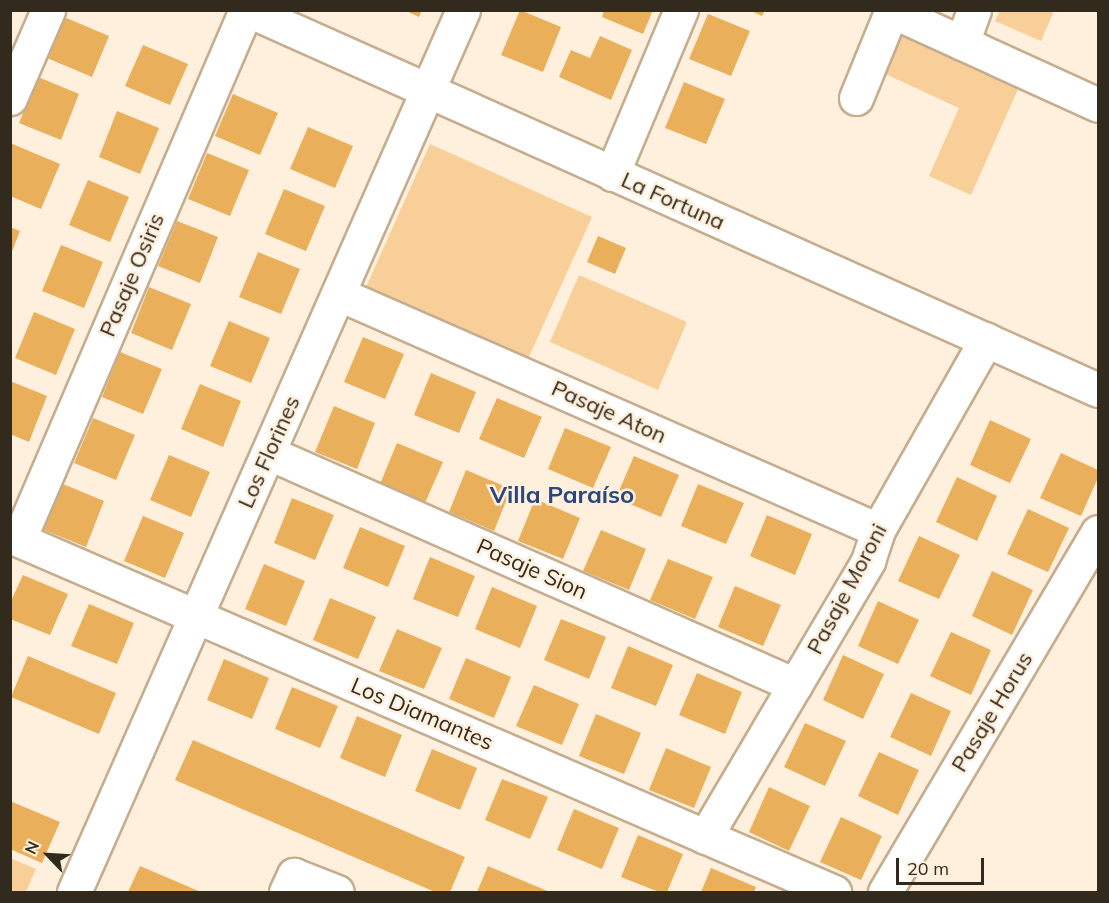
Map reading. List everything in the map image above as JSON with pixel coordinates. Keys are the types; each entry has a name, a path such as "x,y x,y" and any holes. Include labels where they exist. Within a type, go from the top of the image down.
{"street":[{"path":"10,98 48,10"},
{"name":"La Fortuna","path":"247,10 1098,390"},
{"name":"Pasaje Osiris","path":"14,538 247,10"},
{"name":"Los Florines","path":"74,892 464,10"},
{"path":"612,174 681,10"},
{"path":"962,43 974,10"},
{"path":"856,98 892,11 1098,105"},
{"name":"Pasaje Aton","path":"339,294 878,530"},
{"name":"Pasaje Moroni","path":"705,837 868,561 878,530 986,340"},
{"name":"Pasaje Sion","path":"269,453 795,685"},
{"name":"Pasaje Horus","path":"885,892 1098,532"},
{"name":"Los Diamantes","path":"14,538 834,892"},
{"path":"286,892 294,875 337,892"}],"shaded area":[{"path":"1000,10 1054,11 1041,41 995,21"},
{"path":"896,32 1019,87 971,195 929,176 959,108 879,71"},
{"path":"430,144 592,217 528,359 366,287"},
{"path":"579,275 687,322 658,390 550,342"},
{"path":"10,858 36,869 26,892 11,892"}],"building":[{"path":"404,10 422,10 419,17"},
{"path":"520,10 561,27 543,72 501,55"},
{"path":"604,10 653,10 643,34 602,17"},
{"path":"749,10 765,10 762,16"},
{"path":"708,14 750,31 731,76 689,59"},
{"path":"64,17 109,36 92,77 47,58"},
{"path":"600,36 632,50 611,100 559,77 571,50 590,58"},
{"path":"143,45 188,64 170,105 125,86"},
{"path":"38,77 79,94 61,140 19,123"},
{"path":"684,82 725,99 706,144 665,128"},
{"path":"233,94 278,113 260,155 215,136"},
{"path":"117,111 159,128 140,174 99,157"},
{"path":"308,127 353,146 335,188 290,169"},
{"path":"10,143 60,164 41,209 10,196"},
{"path":"207,153 249,170 230,216 188,199"},
{"path":"88,180 129,197 110,242 69,225"},
{"path":"284,189 325,206 306,251 265,234"},
{"path":"177,221 218,237 200,283 158,266"},
{"path":"10,227 20,231 11,254 10,254"},
{"path":"598,236 626,248 615,274 587,262"},
{"path":"61,245 103,262 84,308 42,291"},
{"path":"258,252 300,269 281,314 239,297"},
{"path":"149,287 191,304 172,350 131,333"},
{"path":"34,312 75,329 56,375 15,358"},
{"path":"229,321 270,338 251,383 210,366"},
{"path":"363,337 404,354 385,399 344,382"},
{"path":"120,352 162,369 143,414 102,397"},
{"path":"431,373 476,392 459,433 414,415"},
{"path":"10,381 47,396 29,442 10,434"},
{"path":"200,384 241,401 223,447 181,429"},
{"path":"497,398 542,417 524,458 479,439"},
{"path":"334,406 375,423 357,469 315,452"},
{"path":"93,418 135,435 116,480 74,463"},
{"path":"990,420 1031,439 1010,483 970,465"},
{"path":"565,428 611,447 593,488 548,469"},
{"path":"397,443 443,462 425,503 380,484"},
{"path":"1061,453 1098,470 1098,478 1081,516 1040,498"},
{"path":"169,455 210,472 191,517 150,500"},
{"path":"634,456 679,475 661,517 616,498"},
{"path":"466,470 511,489 494,531 449,512"},
{"path":"957,477 997,496 977,541 936,522"},
{"path":"63,484 104,501 86,547 44,530"},
{"path":"698,484 744,503 726,544 681,526"},
{"path":"292,498 334,515 315,560 274,543"},
{"path":"535,499 580,518 563,559 518,541"},
{"path":"1028,509 1069,528 1048,572 1007,554"},
{"path":"767,515 812,534 795,575 750,556"},
{"path":"143,516 184,533 165,578 124,561"},
{"path":"360,527 405,546 388,587 343,568"},
{"path":"601,530 646,549 629,590 583,571"},
{"path":"919,536 960,555 939,599 898,581"},
{"path":"430,557 475,576 458,617 413,599"},
{"path":"668,559 713,577 695,619 650,600"},
{"path":"264,564 305,581 286,626 245,609"},
{"path":"992,571 1033,590 1012,635 972,616"},
{"path":"23,575 68,594 50,635 10,619 10,603"},
{"path":"735,586 781,605 763,646 718,627"},
{"path":"492,587 537,606 520,648 475,629"},
{"path":"330,598 376,617 358,659 313,640"},
{"path":"878,601 919,620 898,664 858,646"},
{"path":"89,604 134,623 117,664 71,646"},
{"path":"561,619 606,637 589,679 544,660"},
{"path":"397,629 442,648 424,689 379,671"},
{"path":"951,632 991,650 971,695 930,676"},
{"path":"628,646 673,665 656,706 611,688"},
{"path":"843,655 884,674 863,719 823,700"},
{"path":"28,656 116,693 99,734 11,697"},
{"path":"466,658 511,677 494,718 449,699"},
{"path":"224,659 269,678 252,719 207,700"},
{"path":"697,673 742,692 725,734 679,715"},
{"path":"534,685 579,704 562,745 516,726"},
{"path":"292,687 338,706 320,748 275,729"},
{"path":"911,693 951,711 931,756 890,737"},
{"path":"596,714 641,733 624,774 579,756"},
{"path":"357,716 402,735 385,777 340,758"},
{"path":"805,723 846,741 825,786 784,767"},
{"path":"193,740 465,857 450,892 435,892 175,780"},
{"path":"666,748 711,767 694,808 649,790"},
{"path":"432,749 477,768 460,810 415,791"},
{"path":"879,752 919,770 898,815 858,796"},
{"path":"502,779 548,797 530,839 485,820"},
{"path":"769,787 810,806 789,851 749,832"},
{"path":"10,801 60,822 42,863 10,849"},
{"path":"574,809 619,828 602,869 557,850"},
{"path":"841,817 882,836 861,880 820,862"},
{"path":"638,835 683,854 667,892 659,892 621,877"},
{"path":"140,866 201,892 128,892"},
{"path":"488,866 550,892 477,892"},
{"path":"711,868 756,887 754,892 701,892"}],"district":[{"name":"Villa Paraíso","path":"562,495"}]}
